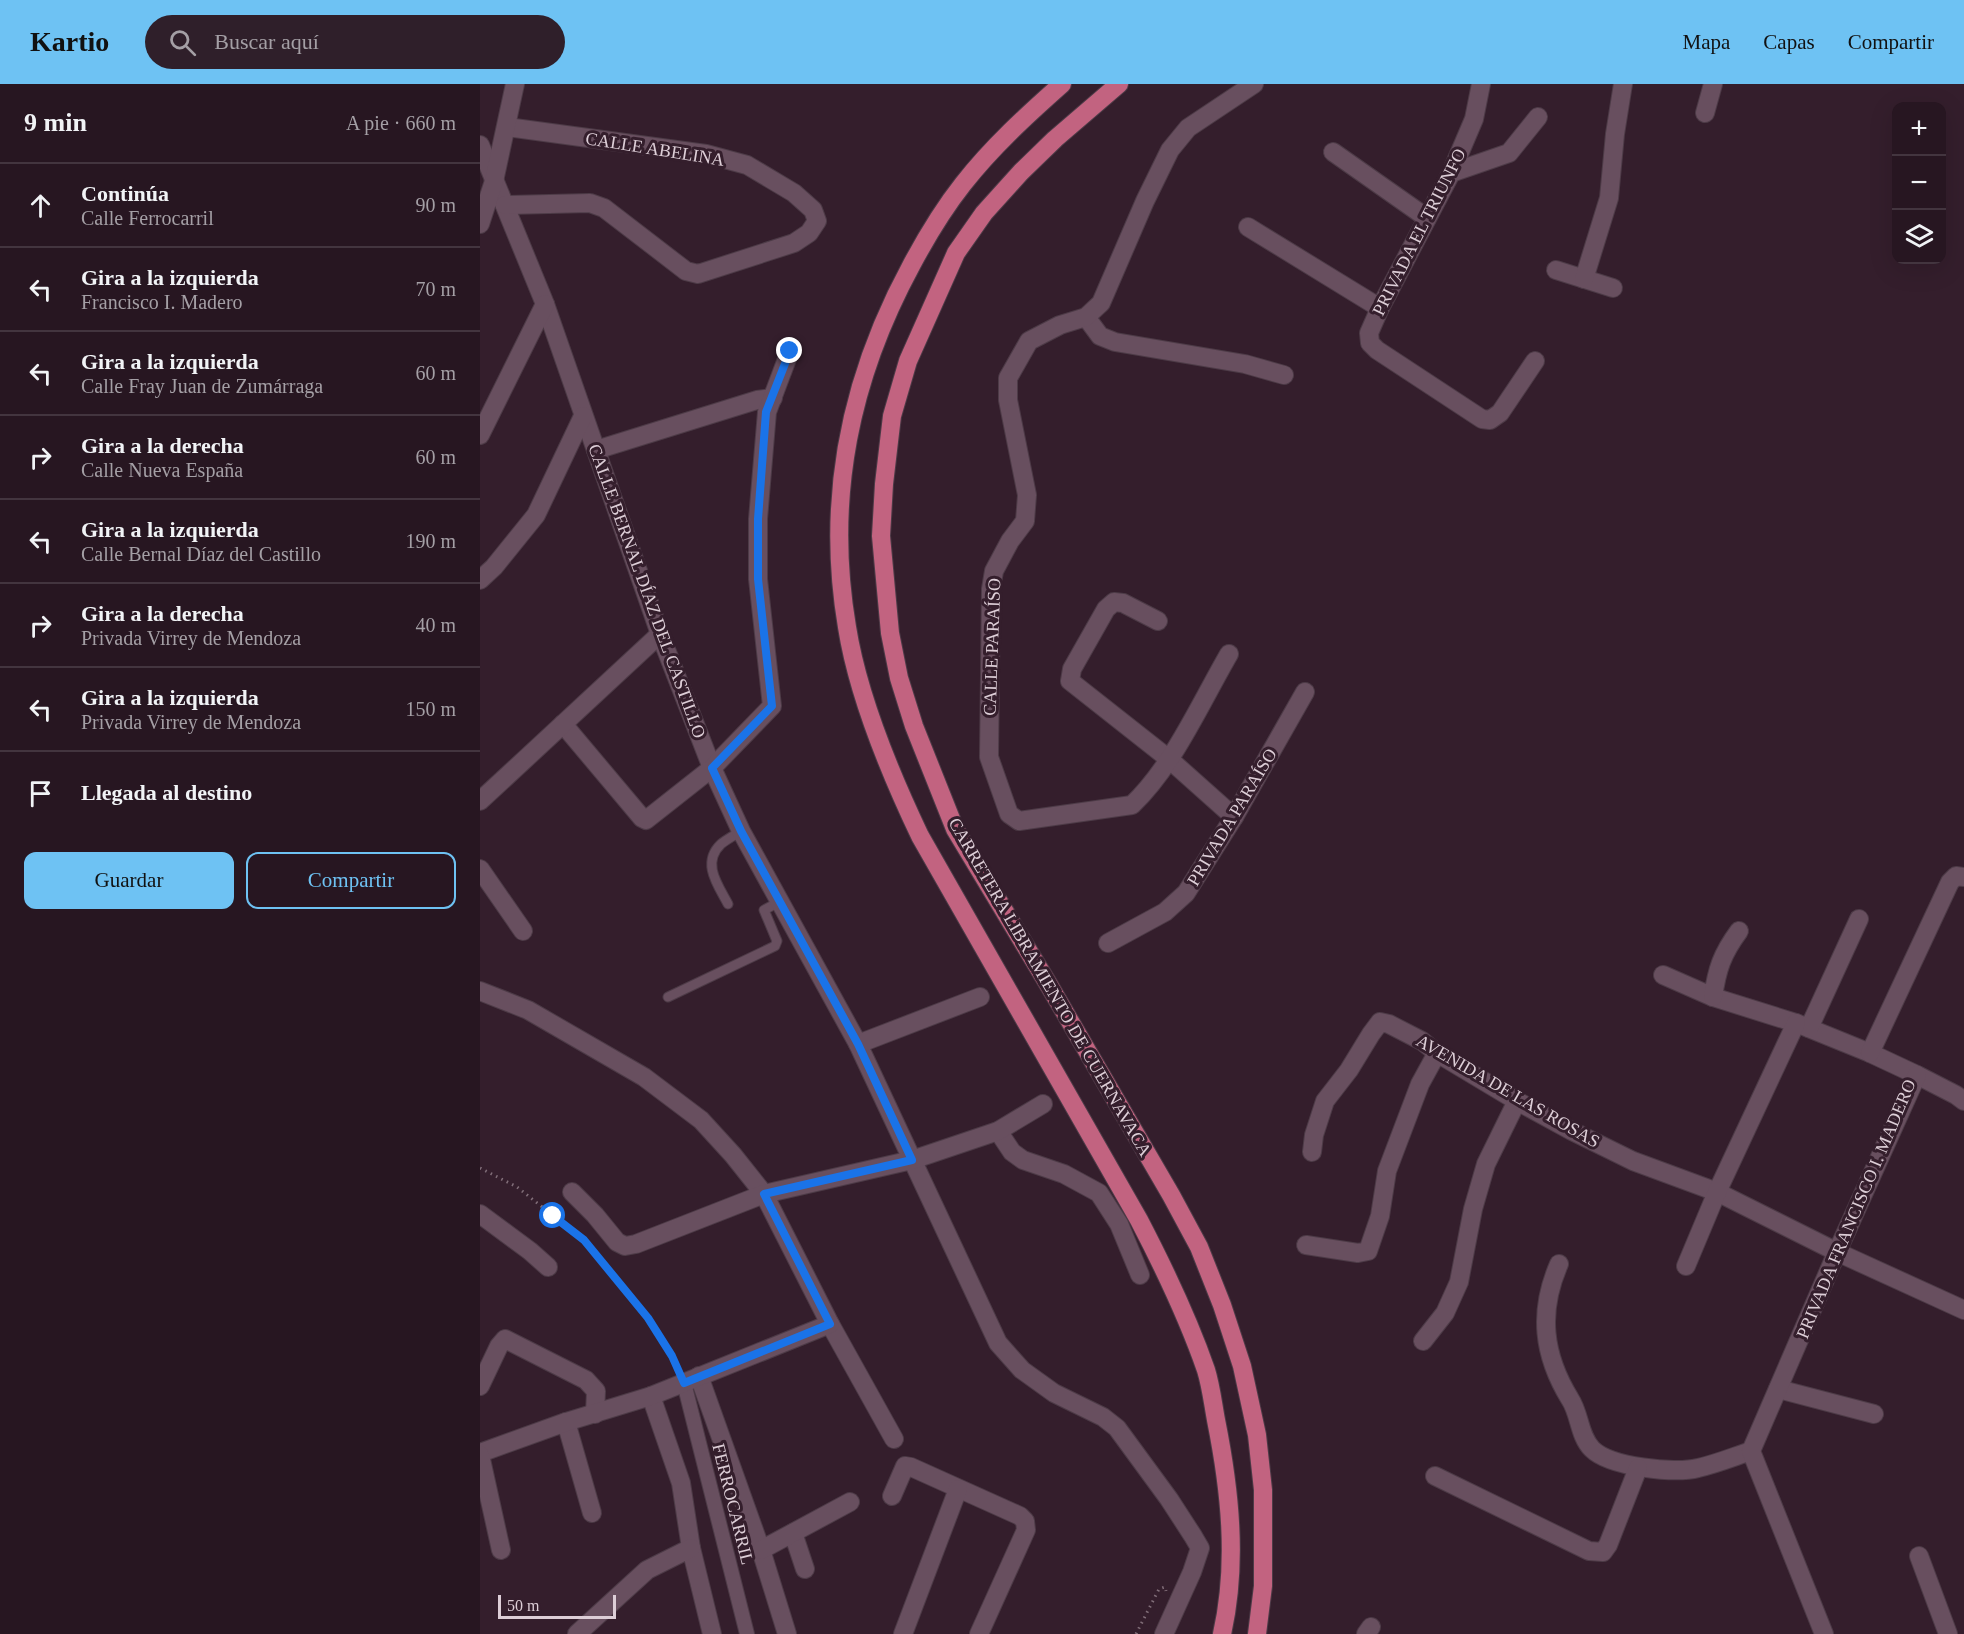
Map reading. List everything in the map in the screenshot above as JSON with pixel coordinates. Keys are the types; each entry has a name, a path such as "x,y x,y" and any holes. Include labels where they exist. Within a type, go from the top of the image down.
{"highway":[{"name":"CARRETERA LIBRAMIENTO DE CUERNAVACA","path":"1062,84 999,143 963,184 927,236 894,297 868,359 851,419 842,474 839,530 841,578 847,628 859,677 891,775 920,836 1165,1269 1207,1373 1220,1439 1231,1531 1230,1584 1222,1634"},
{"name":"CARRETERA LIBRAMIENTO DE CUERNAVACA","path":"1119,84 1055,139 1021,172 984,213 956,253 908,361 892,416 881,536 890,633 899,678 914,726 955,829 1171,1195 1199,1248 1222,1305 1244,1378 1257,1435 1263,1490 1263,1586 1257,1634"}],"street":[{"path":"480,224 494,181 515,84"},
{"path":"1254,84 1188,128 1170,150 1145,201 1101,303 1086,317 1100,336 1115,342 1245,364 1284,375"},
{"name":"PRIVADA EL TRIUNFO","path":"1481,84 1474,119 1451,173 1380,308 1369,333 1370,343 1377,350 1482,419 1490,420 1500,413 1535,361"},
{"path":"1584,279 1609,198 1615,134 1623,84"},
{"path":"1705,113 1713,84"},
{"path":"1451,173 1509,153 1538,117"},
{"name":"CALLE ABELINA","path":"505,205 590,203 604,208 686,271 698,274 794,243 809,232 817,220 813,210 794,193 747,165 706,154 507,127"},
{"name":"CALLE BERNAL DÍAZ DEL CASTILLO","path":"480,145 545,304 660,634 712,768 741,831 858,1044 999,1343 1022,1370 1054,1393 1103,1417 1117,1428 1169,1499 1200,1548 1192,1572 1164,1634"},
{"path":"1333,152 1427,218"},
{"path":"1248,227 1380,308"},
{"path":"1556,270 1613,288"},
{"path":"480,435 545,304"},
{"name":"CALLE PARAÍSO","path":"1086,317 1060,324 1029,341 1008,378 1008,400 1027,495 1025,521 994,571 989,757 1009,814 1019,821 1132,805 1142,796 1169,759 1228,654"},
{"path":"563,724 646,820 712,768 772,706 758,579 758,519 766,412 790,351"},
{"path":"596,450 757,400 773,398"},
{"path":"480,580 494,567 536,515 583,416"},
{"path":"1158,621 1123,603 1114,602 1106,609 1072,669 1070,681 1169,759 1234,817"},
{"path":"480,801 660,634"},
{"name":"PRIVADA PARAÍSO","path":"1108,943 1165,912 1186,892 1234,817 1305,692"},
{"path":"480,869 523,931"},
{"path":"1870,1053 1950,882 1956,876 1964,877"},
{"path":"1686,1266 1717,1192 1859,919"},
{"path":"1713,997 1716,972 1726,948 1739,931"},
{"name":"PRIVADA FRANCISCO I. MADERO","path":"1662,975 1713,997 1802,1025 1917,1075 1751,1451"},
{"path":"480,992 528,1010 644,1077 701,1120 734,1155 764,1194 830,1324 894,1439"},
{"path":"858,1044 980,997"},
{"name":"AVENIDA DE LAS ROSAS","path":"1312,1152 1314,1135 1325,1101 1349,1070 1380,1022 1389,1024 1422,1041 1437,1053 1572,1131 1633,1161 1717,1192 1837,1252 1964,1310"},
{"path":"1306,1245 1358,1253 1368,1251 1380,1216 1387,1171 1420,1084 1437,1053"},
{"path":"1917,1075 1964,1101"},
{"path":"1423,1341 1445,1313 1459,1282 1473,1209 1486,1164 1517,1101"},
{"path":"572,1191 617,1242 625,1246 636,1244 764,1194 912,1160 998,1131 1043,1104"},
{"path":"998,1131 1012,1152 1023,1160 1064,1174 1098,1193 1119,1224 1140,1275"},
{"path":"480,1214 548,1267"},
{"path":"1559,1264 1550,1286 1546,1320 1549,1355 1560,1382 1574,1405 1584,1436 1593,1450 1638,1468 1696,1469 1751,1451 1824,1634"},
{"path":"501,1550 480,1454 566,1422 651,1396 830,1324"},
{"path":"480,1386 499,1346 505,1340 586,1380 596,1391 595,1414"},
{"path":"692,1380 761,1550 787,1634"},
{"name":"FERROCARRIL","path":"692,1380 747,1634"},
{"path":"1778,1389 1874,1414"},
{"path":"651,1396 681,1483 691,1548 712,1634"},
{"path":"566,1422 592,1514"},
{"path":"892,1496 905,1467 911,1467 1020,1516 1024,1521 1026,1530 979,1634"},
{"path":"1435,1476 1589,1551 1603,1552 1608,1545 1638,1468"},
{"path":"903,1634 958,1489"},
{"path":"761,1550 850,1502"},
{"path":"794,1533 805,1569"},
{"path":"577,1634 647,1570 691,1548"},
{"path":"1919,1556 1948,1634"}],"lane":[{"path":"728,904 712,875 711,866 720,845 741,831"},
{"path":"668,997 775,946 777,941 764,910 779,902"}],"path":[{"path":"480,1168 517,1186 584,1240 648,1318 672,1356 692,1380"}],"route":[{"path":"553,1216 584,1240 648,1318 672,1356 684,1383 830,1324 764,1194 912,1160 858,1044 741,831 712,768 772,706 758,579 758,519 766,412 790,351"}]}
